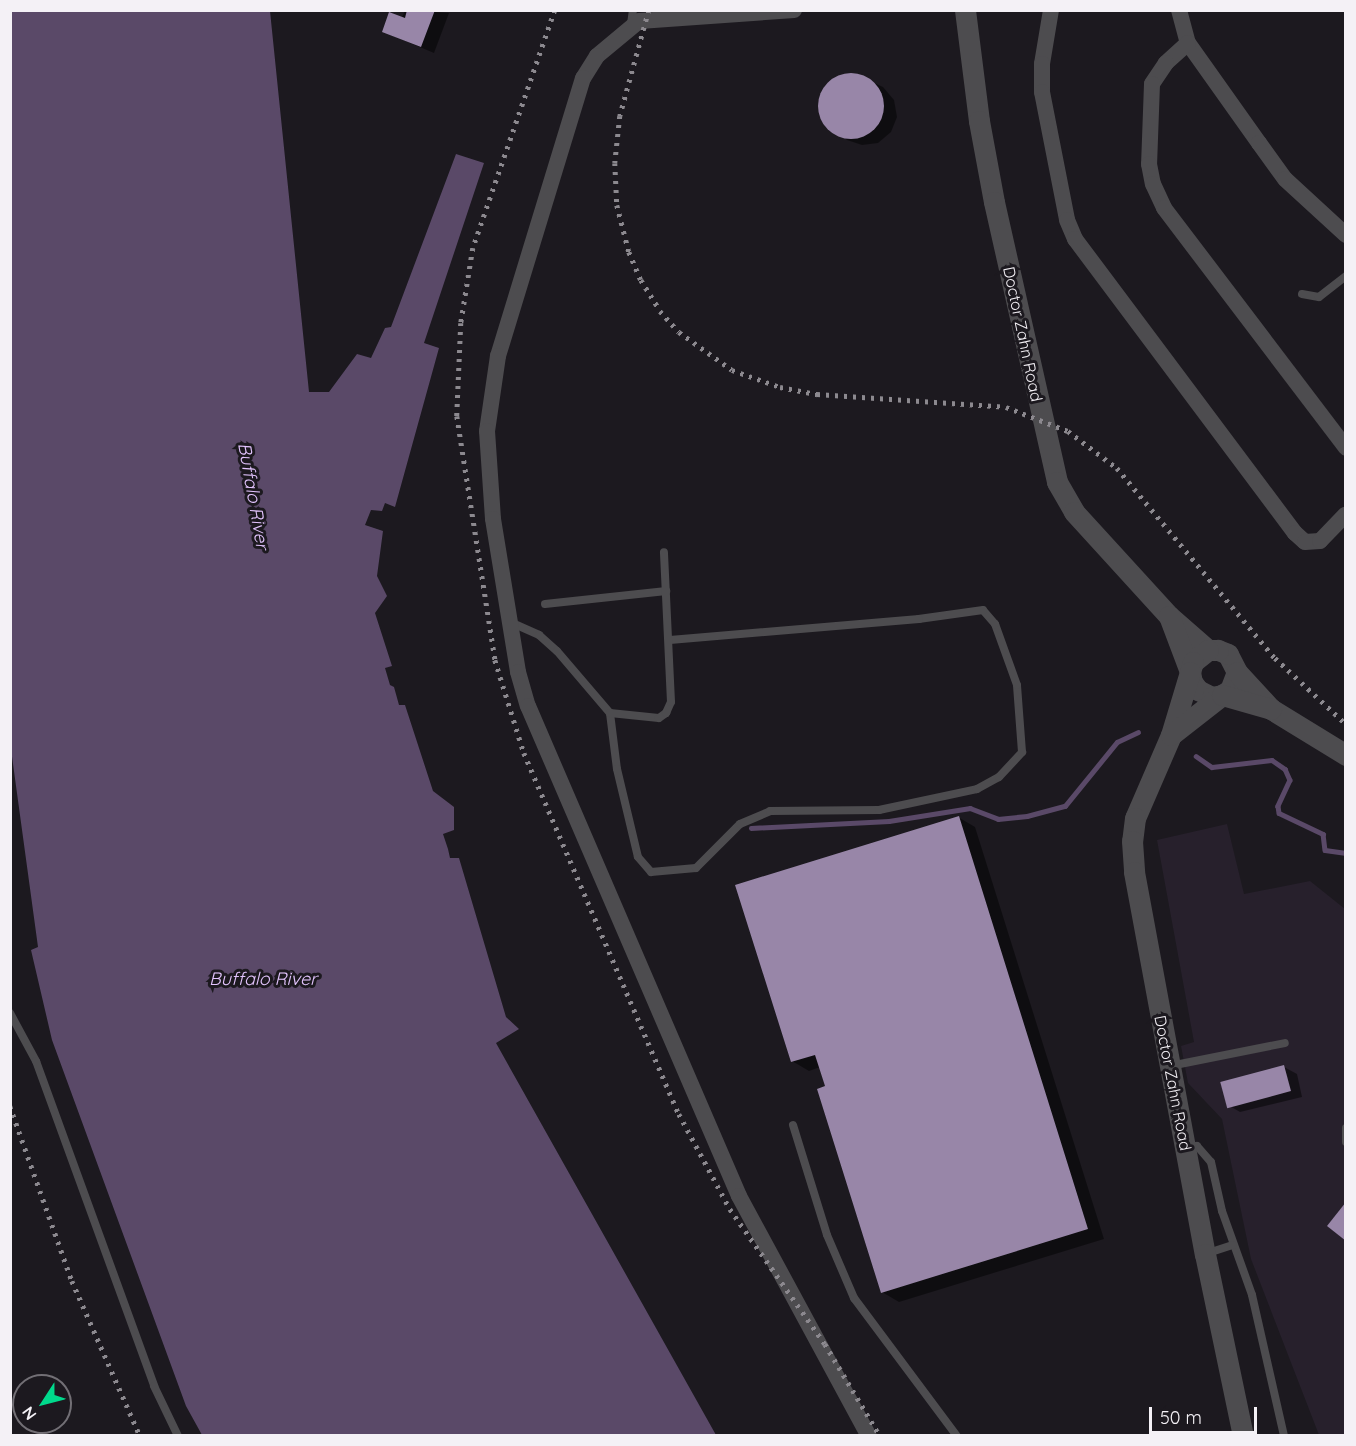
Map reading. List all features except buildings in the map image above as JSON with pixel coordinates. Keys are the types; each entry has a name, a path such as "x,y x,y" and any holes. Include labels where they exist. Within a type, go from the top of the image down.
{"street":[{"path":"794,10 646,20 632,17 597,56 583,78 498,357 487,431 493,519 510,622 528,706 696,1103 754,1228 869,1436"},
{"name":"Doctor Zahn Road","path":"965,10 990,179 1054,474 1074,512 1169,616 1208,650 1228,654 1237,672 1230,690 1171,735"},
{"path":"1051,10 1042,64 1042,92 1067,220 1075,239 1300,539 1311,544 1320,541 1346,514"},
{"path":"1179,10 1188,43 1285,179 1346,235"},
{"path":"1188,43 1166,63 1152,84 1149,164 1153,184 1164,208 1346,448"},
{"name":"Doctor Zahn Road","path":"1169,616 1198,690 1212,697 1222,695"},
{"name":"Doctor Zahn Road","path":"1208,650 1193,662 1171,735 1143,796 1132,841 1134,872 1205,1254 1243,1436"},
{"path":"1237,672 1271,709"},
{"path":"1222,695 1271,709 1346,755"}],"lane":[{"path":"1302,294 1319,297 1346,276"},
{"path":"610,713 648,718 666,713 671,702 670,640 664,552"},
{"path":"545,604 666,591"},
{"path":"510,622 539,635 557,651 610,713 617,769 638,857 651,872 663,873 696,868 741,824 770,811 879,810 922,804 977,789 999,777 1022,752 1017,685 995,624 983,609 883,623 670,640"},
{"path":"10,1013 36,1061 154,1386 178,1436"},
{"path":"1170,1066 1285,1043"},
{"path":"793,1125 816,1200 854,1298 924,1395 957,1436"},
{"path":"1346,1128 1346,1142"},
{"path":"1185,1146 1197,1146 1211,1162 1233,1245 1252,1295 1284,1436"},
{"path":"1205,1254 1233,1245"}],"shaded area":[{"path":"1227,824 1244,894 1310,881 1345,909 1345,1435 1319,1435 1251,1259 1222,1119 1188,1083 1181,1046 1194,1042 1157,840"}],"water":[{"name":"Buffalo River","path":"10,11 270,11 309,392 329,392 357,354 371,358 385,328 391,327 456,154 484,163 424,343 439,348 395,507 385,503 382,511 371,510 365,525 383,531 377,576 387,596 375,613 392,666 385,668 399,705 405,705 433,791 454,807 454,830 443,834 450,858 459,858 506,1017 519,1029 496,1043 716,1435 202,1435 186,1406 52,1040 31,950 38,947 10,742"}],"waterway":[{"path":"751,828 889,821 970,808 998,819 1027,816 1065,806 1117,742 1138,732"},
{"path":"1196,756 1212,767 1272,760 1285,769 1290,780 1278,806 1279,813 1323,834 1325,850 1346,853"}],"railway":[{"path":"555,10 473,248 461,323 457,416 495,660 524,753 679,1114 730,1209 825,1344 880,1436"},
{"path":"649,10 620,116 615,163 617,205 629,252 641,280 660,311 679,332 732,370 780,387 817,394 1006,407 1068,431 1117,468 1275,658 1346,724"},
{"path":"10,1106 72,1281 140,1436"}]}
